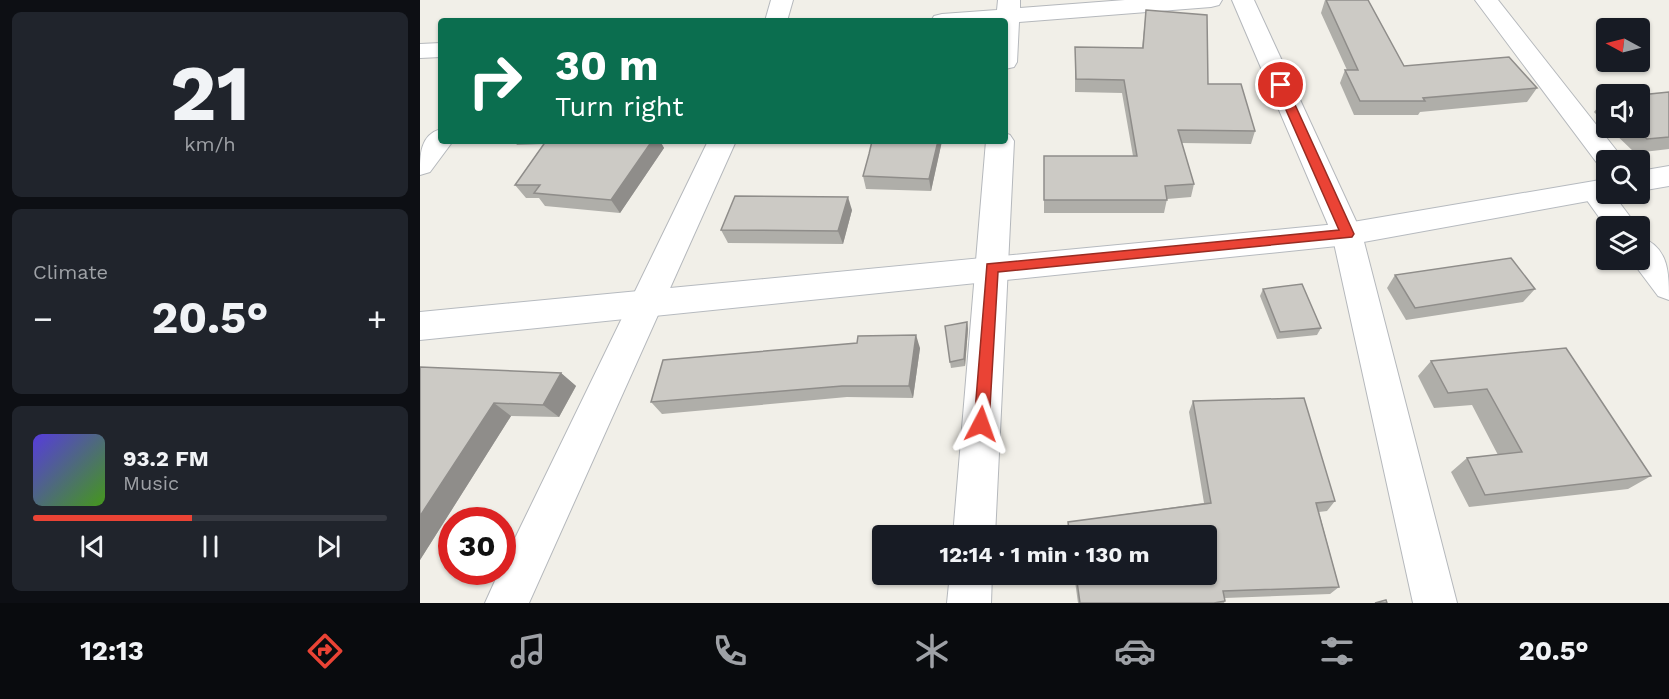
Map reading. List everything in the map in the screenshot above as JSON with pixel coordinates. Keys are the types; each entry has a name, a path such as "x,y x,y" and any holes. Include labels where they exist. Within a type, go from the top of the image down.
{"street":[{"path":"777,18 782,0"},
{"path":"959,18 1009,9 1211,0"},
{"path":"1243,0 1347,234 1435,603"},
{"path":"1486,0 1602,150"},
{"path":"420,51 438,50"},
{"path":"420,165 438,142"},
{"path":"507,603 721,144"},
{"path":"975,525 1000,144"},
{"path":"1650,179 1669,176"},
{"path":"420,326 1347,234 1596,192"},
{"path":"1650,262 1669,288"},
{"path":"969,603 970,585"}],"building":[{"path":"1326,0 1368,0 1404,66 1509,57 1537,88 1423,98 1425,101 1360,101 1345,70 1358,70"},
{"path":"1146,10 1207,15 1208,84 1241,84 1255,131 1178,130 1194,184 1165,186 1167,200 1044,200 1044,156 1137,156 1124,80 1076,79 1075,47 1143,48"},
{"path":"1669,92 1669,137 1647,139 1646,138 1650,138 1650,94"},
{"path":"544,144 650,144 611,200 534,193 540,185 515,185"},
{"path":"871,144 937,144 929,179 863,176"},
{"path":"735,196 848,197 838,231 721,230"},
{"path":"1511,258 1535,289 1415,308 1395,275"},
{"path":"1302,284 1321,328 1280,332 1263,289"},
{"path":"967,322 964,359 950,362 945,326"},
{"path":"916,335 909,386 842,386 651,402 663,360 857,343 858,336"},
{"path":"1566,348 1651,476 1485,495 1467,458 1522,452 1487,389 1448,393 1431,361"},
{"path":"420,367 561,373 543,405 494,403 420,516"},
{"path":"1304,398 1335,501 1316,503 1339,587 1223,591 1225,601 1214,603 1080,603 1078,585 1217,585 1217,525 1068,525 1068,522 1211,503 1193,401"}],"route":[{"path":"981,424 992,268 1347,234 1281,85"}]}
